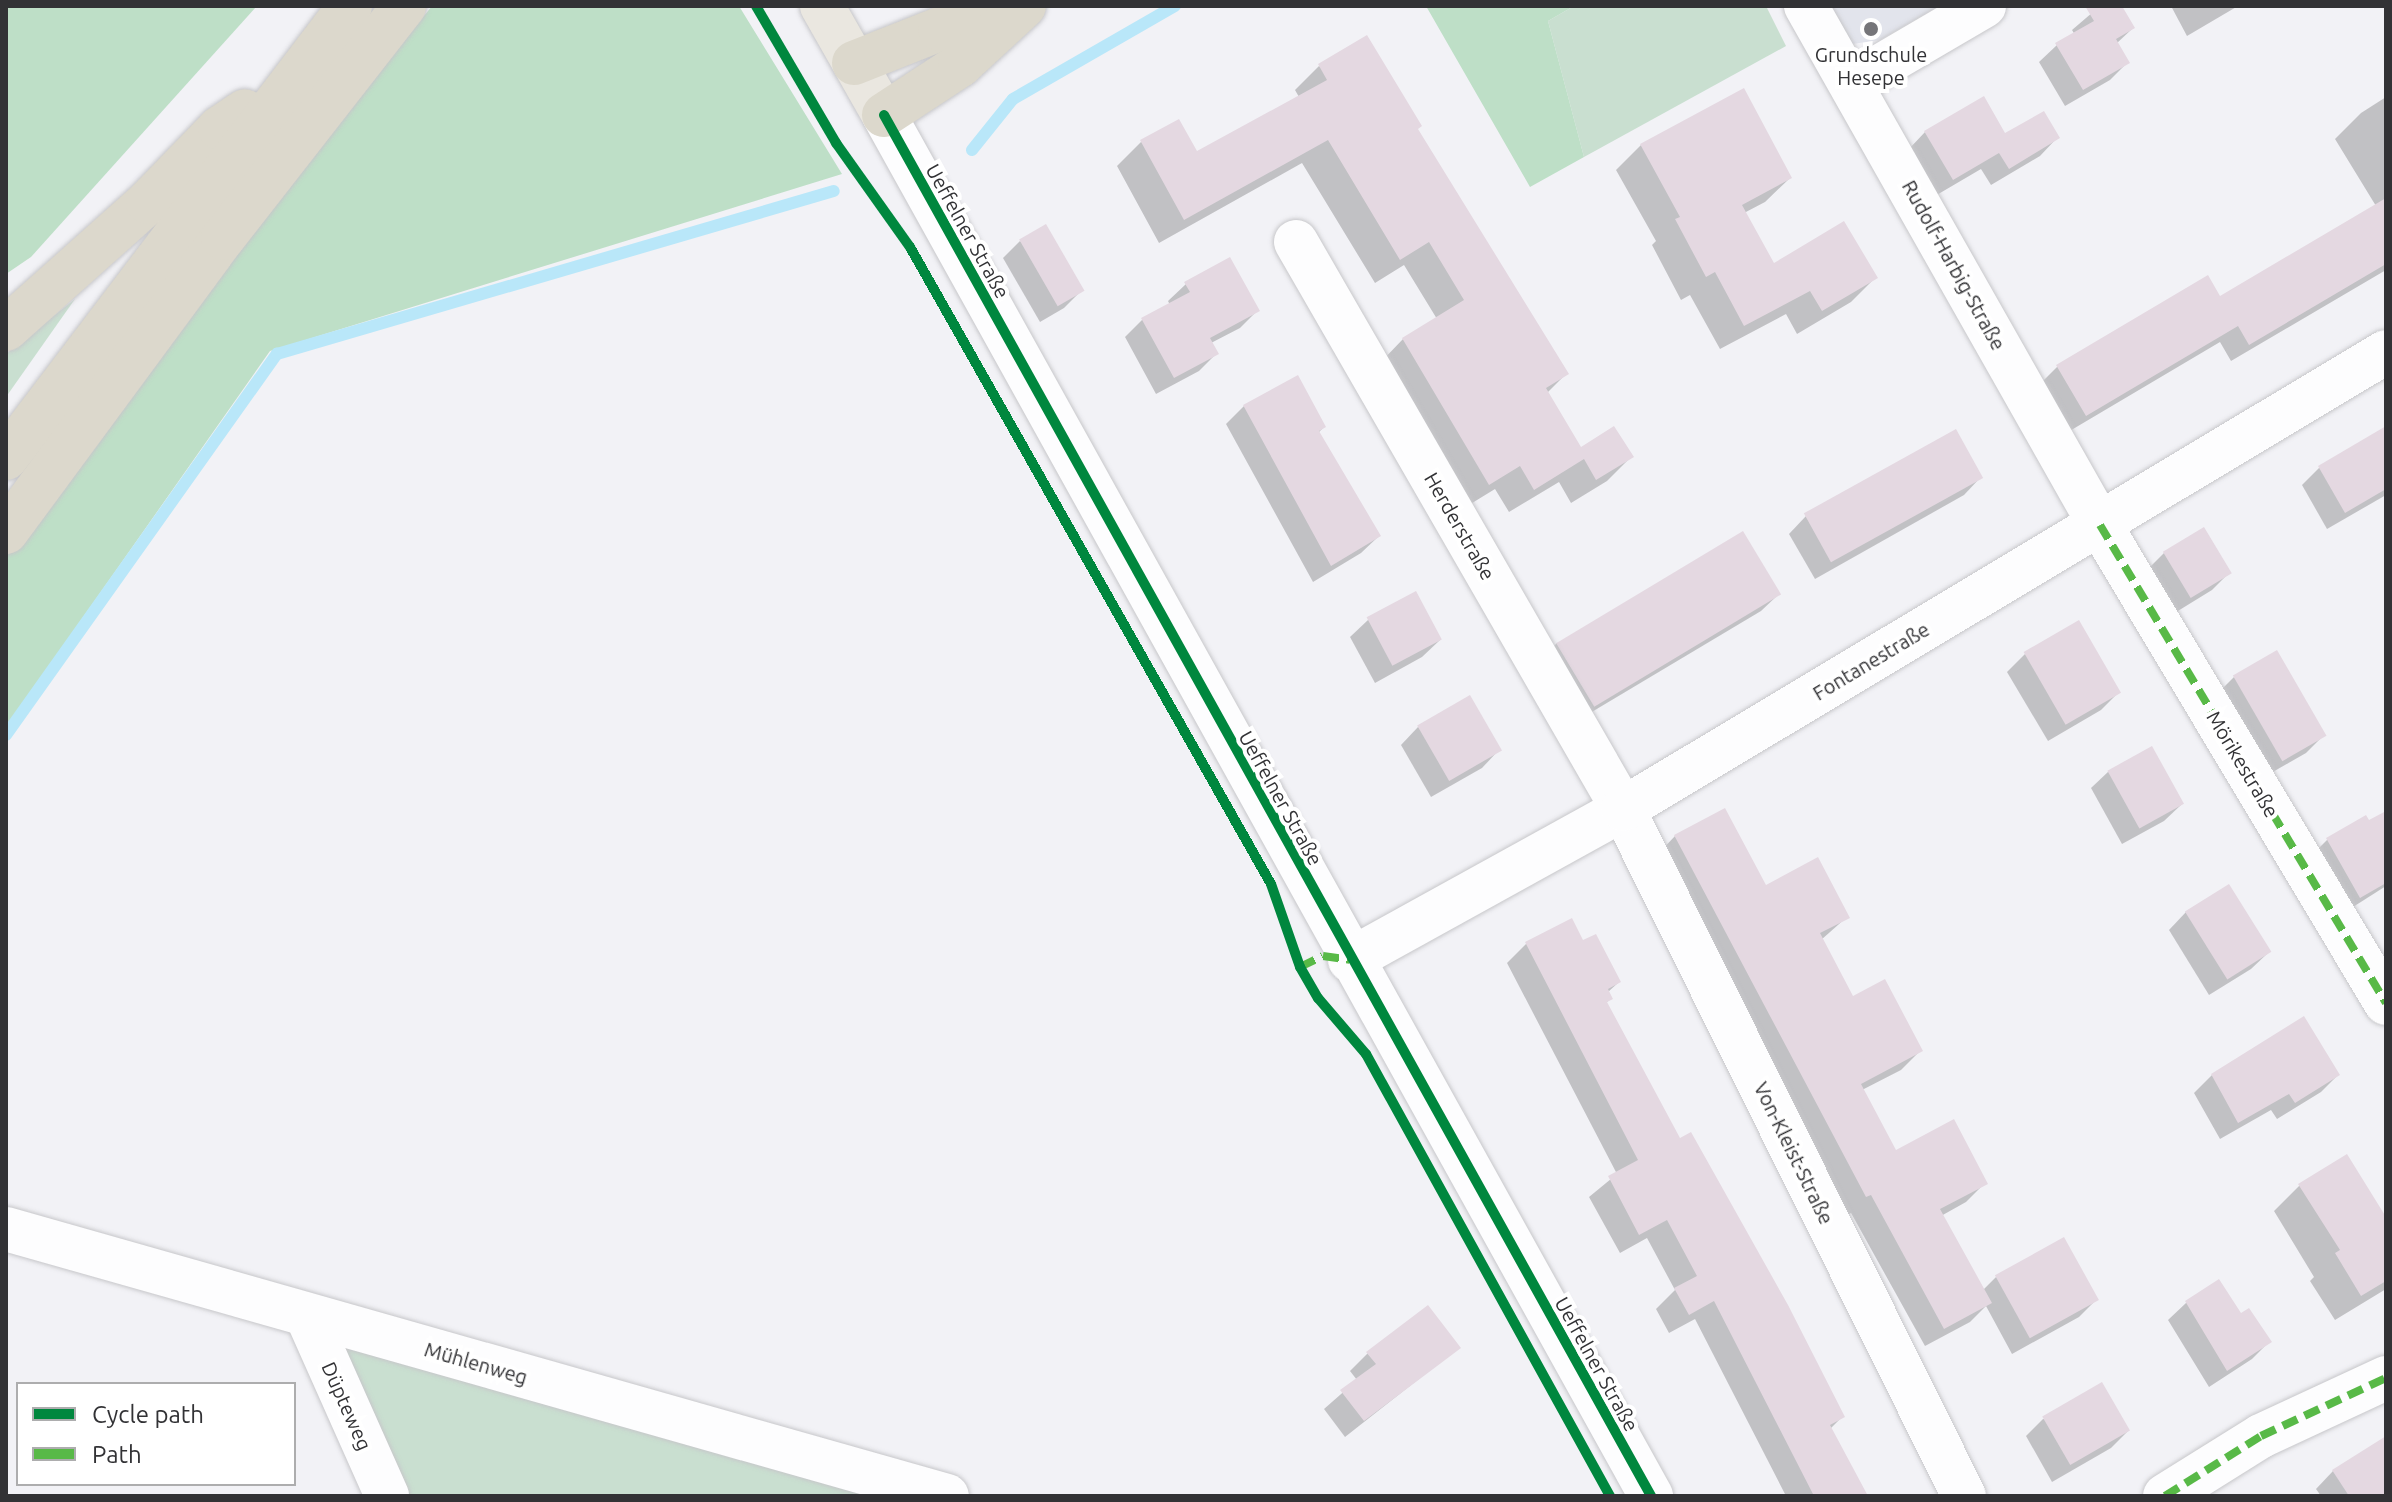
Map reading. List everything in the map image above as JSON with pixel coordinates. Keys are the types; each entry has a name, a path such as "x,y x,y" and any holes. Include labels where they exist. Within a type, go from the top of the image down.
{"highway":[{"path":"6,458 292,77 350,6"},
{"path":"6,532 214,251 404,6"},
{"path":"854,63 940,29 1023,6"},
{"path":"884,115 960,65 1023,6"},
{"path":"6,329 148,202 220,128 292,77"}],"main road":[{"name":"Ueffelner Straße","path":"822,6 884,115"}],"street":[{"name":"Rudolf-Harbig-Straße","path":"1806,6 2100,525"},
{"path":"1852,83 1984,6"},
{"name":"Ueffelner Straße","path":"884,115 1350,960 1651,1496"},
{"name":"Herderstraße","path":"1296,242 1623,809"},
{"name":"Fontanestraße","path":"1350,960 1623,809 2386,352"},
{"name":"Mörikestraße","path":"2100,525 2386,1003"},
{"name":"Von-Kleist-Straße","path":"1623,809 1964,1496"},
{"name":"Mühlenweg","path":"6,1229 947,1496"},
{"name":"Düpteweg","path":"307,1316 387,1496"},
{"path":"2165,1496 2261,1436 2386,1378"}],"shaded area":[{"name":"Grundschule Hesepe","path":"1829,6 1939,6 1880,40 1852,44"}],"green space":[{"path":"6,6 257,6 31,257 6,274"},
{"path":"432,6 739,6 842,174 270,351 6,727 6,557 256,224"},
{"path":"1426,6 1574,6 1548,21 1584,157 1530,187"},
{"path":"1574,6 1766,6 1786,46 1584,157 1548,21"},
{"path":"75,299 6,397 6,354"},
{"path":"336,1339 872,1496 406,1496"}],"building":[{"path":"2085,6 2122,6 2135,28 2116,39 2130,63 2083,90 2055,43 2094,21"},
{"path":"1367,35 1422,126 1418,129 1569,374 1546,388 1581,447 1614,426 1634,457 1596,480 1584,459 1534,490 1520,466 1489,485 1402,338 1464,300 1429,242 1400,260 1328,140 1184,220 1140,140 1179,119 1197,151 1327,80 1318,64"},
{"path":"1744,88 1792,178 1742,205 1774,263 1844,221 1878,278 1822,311 1810,291 1744,326 1715,272 1706,277 1675,219 1680,217 1640,144"},
{"path":"1984,96 2005,133 2044,111 2060,138 2009,169 1999,153 1953,180 1924,131"},
{"path":"2386,198 2386,264 2249,345 2238,326 2086,416 2056,365 2208,275 2220,296"},
{"path":"1046,224 1084,291 1058,306 1019,240"},
{"path":"1230,257 1260,311 1210,338 1219,354 1174,378 1141,318 1190,292 1184,282"},
{"path":"1298,375 1326,427 1319,431 1381,536 1331,566 1243,405"},
{"path":"2386,426 2386,489 2345,513 2318,466"},
{"path":"1956,429 1983,478 1831,562 1804,513"},
{"path":"2204,527 2232,573 2191,598 2163,552"},
{"path":"1743,531 1781,594 1594,707 1556,643"},
{"path":"1416,591 1442,640 1392,666 1367,617"},
{"path":"2079,620 2121,693 2066,725 2024,652"},
{"path":"2277,650 2326,736 2282,761 2233,676"},
{"path":"1470,695 1502,750 1449,781 1417,726"},
{"path":"2152,746 2184,804 2139,828 2107,771"},
{"path":"1725,808 1766,885 1818,857 1850,918 1820,933 1853,996 1885,979 1923,1051 1861,1084 1896,1150 1954,1119 1988,1184 1940,1209 1992,1303 1944,1329 1871,1195 1866,1197 1674,835"},
{"path":"2386,811 2386,883 2360,898 2326,838 2366,815 2369,820"},
{"path":"2229,884 2271,952 2227,979 2185,912"},
{"path":"1572,918 1583,940 1596,934 1621,982 1608,989 1613,999 1607,1002 1680,1138 1691,1132 1788,1305 1845,1417 1830,1425 1868,1496 1814,1496 1714,1301 1689,1315 1674,1288 1697,1276 1667,1220 1639,1235 1608,1176 1638,1160 1525,942"},
{"path":"2304,1016 2340,1075 2295,1103 2289,1094 2238,1123 2211,1074"},
{"path":"2347,1154 2386,1217 2386,1281 2361,1296 2335,1253 2340,1250 2298,1184"},
{"path":"2064,1237 2099,1300 2030,1338 1995,1275"},
{"path":"2219,1279 2241,1313 2249,1308 2272,1342 2227,1371 2185,1301"},
{"path":"1428,1305 1461,1348 1364,1421 1340,1390 1376,1364 1366,1352"},
{"path":"2102,1382 2130,1430 2070,1465 2042,1416"},
{"path":"2386,1436 2386,1496 2349,1496 2332,1470"}],"waterway":[{"path":"972,150 1013,99 1175,6"},
{"path":"6,735 277,354 834,191"}],"marked path":[{"path":"2100,525 2386,1003"},
{"path":"1300,967 1323,956 1350,960"},
{"path":"2165,1496 2261,1436 2386,1378"}],"cycle path":[{"path":"756,6 836,143 910,247 1271,884 1300,967 1318,998 1366,1054 1610,1496"},
{"path":"884,115 1651,1496"}],"place":[{"name":"Grundschule Hesepe","path":"1871,29"}]}
